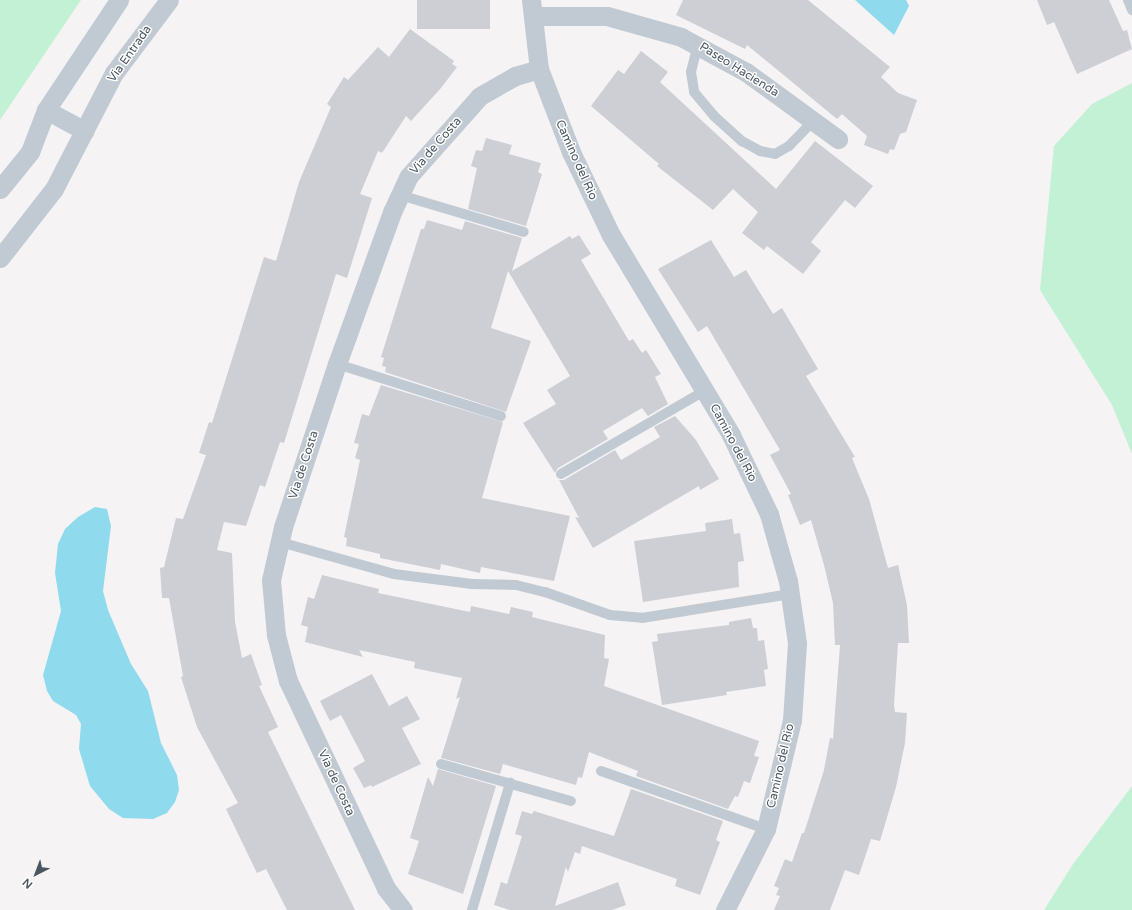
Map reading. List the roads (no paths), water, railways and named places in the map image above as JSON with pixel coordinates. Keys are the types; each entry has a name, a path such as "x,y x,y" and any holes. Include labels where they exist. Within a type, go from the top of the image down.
{"street":[{"path":"0,189 30,152 46,110 119,0"},
{"name":"Via Entrada","path":"0,258 54,190 114,74 169,0"},
{"name":"Paseo Hacienda","path":"532,8 608,16 698,44 746,72 815,120 838,139"},
{"name":"Camino del Rio","path":"532,8 539,69 571,152 611,235 731,435 770,514 790,594 797,643 792,720 766,829 726,910"},
{"name":"Via de Costa","path":"403,910 386,888 288,681 276,635 271,580 280,542 337,364 408,177 480,96 515,76 539,69"},
{"path":"46,110 85,131"}],"lane":[{"path":"1128,0 1132,10"},
{"path":"698,44 691,72 694,92 714,116 742,141 760,151 775,154 789,146 815,120"},
{"path":"400,195 524,232"},
{"path":"337,364 501,416"},
{"path":"561,474 704,391"},
{"path":"280,542 394,574 472,584 516,585 545,592 610,615 642,618 790,594"},
{"path":"441,764 571,801"},
{"path":"601,771 766,829"},
{"path":"472,910 510,783"}],"water":[{"path":"855,0 906,0 909,6 894,35"},
{"path":"95,507 107,509 111,526 103,591 108,610 131,664 148,691 161,743 177,775 179,790 175,802 167,813 153,819 123,818 109,809 90,786 79,749 81,724 76,715 53,701 47,691 43,675 61,611 55,573 58,544 65,529 78,517"}]}
